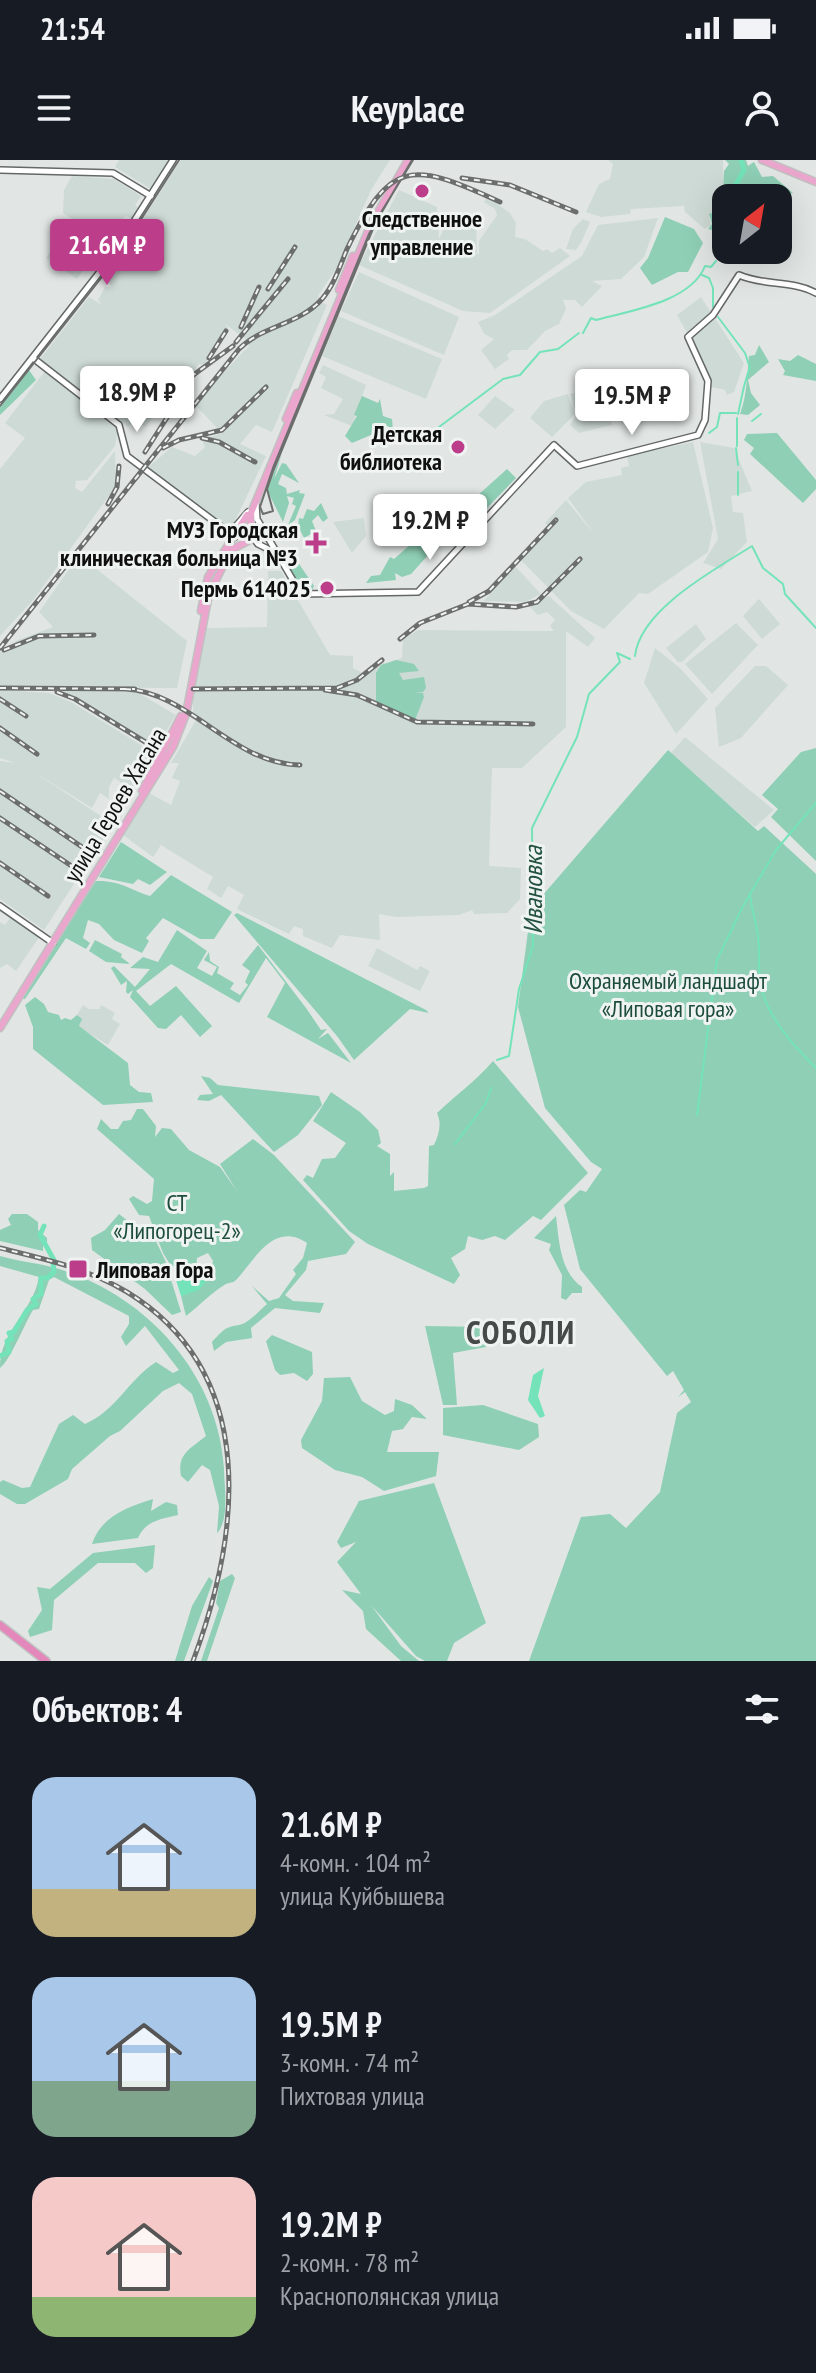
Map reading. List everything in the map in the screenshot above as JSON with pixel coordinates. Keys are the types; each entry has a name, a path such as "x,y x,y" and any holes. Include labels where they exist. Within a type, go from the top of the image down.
{"highway":[{"path":"0,1627 43,1661"}],"main road":[{"path":"0,399 110,259 173,160"},
{"path":"275,553 258,544 250,533 249,519 371,224 406,160"},
{"path":"239,529 365,225 406,160"},
{"path":"762,160 816,180"},
{"path":"0,170 113,173 151,196"},
{"path":"257,499 255,513 301,594 418,592 554,445 577,466 695,437 704,424 708,381 688,337 713,315 739,275 816,293"},
{"path":"731,290 740,282 775,283"},
{"path":"33,358 119,425 127,456 244,544 258,544"},
{"path":"226,529 236,526 248,512"},
{"path":"226,529 250,533"},
{"path":"226,529 230,536 227,548"},
{"name":"улица Героев Хасана","path":"0,1028 158,766 186,714 211,572 239,529"},
{"name":"улица Героев Хасана","path":"207,592 231,550 244,544 250,533"},
{"path":"0,906 52,942"},
{"name":"улица Героев Хасана","path":"0,1018 52,942"}],"shaded area":[{"path":"119,160 168,160 151,189 115,167"},
{"path":"181,160 390,160 371,190 337,267 318,296 321,299 296,318 247,340 225,324 229,329 204,365 199,364 193,373 185,369 146,427 134,420 128,427 40,359 89,297 102,305 98,300 105,287 111,287 108,281 118,269 113,265"},
{"path":"608,160 723,160 723,184 712,184 711,225 705,229 685,212 684,206 631,209 630,214 601,217 586,212 599,184 610,179 613,164"},
{"path":"72,176 114,179 141,196 135,205 140,209 134,220 126,216 119,221 106,241 63,213 64,190"},
{"path":"399,190 437,207 439,239 451,214 476,219 477,253 447,251 479,254 479,241 497,215 495,209 484,202 487,197 510,213 516,223 515,237 525,239 543,251 547,249 552,253 560,248 570,256 490,313 463,311 359,265"},
{"path":"658,218 644,257 621,279 592,281 602,286 582,307 575,300 563,300 566,309 559,324 545,331 527,350 512,350 507,355 509,359 495,369 481,350 494,339 484,334 478,322 495,315 582,256 598,225"},
{"path":"583,219 590,222 582,241 576,250 566,249 573,229"},
{"path":"55,244 87,265 77,279 46,258"},
{"path":"359,272 459,317 444,355 341,311"},
{"path":"701,297 744,363 734,392 727,395 725,390 711,387 704,363 677,315"},
{"path":"321,302 327,305 272,432 256,425 240,444 266,456 232,527 225,526 147,468 172,447 195,456 205,447 202,440 222,433 196,406 213,383 249,346 248,342 295,321"},
{"path":"338,316 442,359 426,399 322,356"},
{"path":"323,365 366,385 352,426 324,415 334,414 343,399 321,388 326,377 319,373"},
{"path":"45,371 118,430 115,446 87,480 76,481 75,488 82,492 115,451 116,486 34,599 0,636 0,469 25,438 5,423"},
{"path":"604,385 612,425 579,433 570,425 576,416 593,412 576,414 570,394"},
{"path":"568,394 575,414 552,437 530,418 544,401"},
{"path":"495,396 515,410 495,429 478,415"},
{"path":"693,442 713,528 708,552 648,594 639,593 604,629 571,611 520,559 549,527 545,523 566,500 595,535 568,498 586,482 622,475 621,468 629,466 627,456"},
{"path":"700,442 734,448 752,491 731,496 733,512 743,513 747,542 721,569 703,563 718,539"},
{"path":"364,518 366,536 352,553 333,522"},
{"path":"79,555 187,641 177,688 0,687 0,652 18,640 53,627 39,612"},
{"path":"514,565 541,594 525,602 484,601"},
{"path":"268,571 281,571 330,655 353,656 353,668 361,672 360,677 381,659 385,664 402,658 403,640 418,630 554,631 550,626 555,620 547,612 538,615 529,606 549,596 595,638 588,647 566,631 566,727 522,768 492,768 489,866 521,868 520,899 507,913 474,914 472,910 459,915 396,917 379,914 380,940 340,935 332,948 303,936 303,929 294,926 289,934 237,909 244,895 228,886 221,898 207,889 213,877 161,845 153,857 123,835 149,793 171,805 180,781 172,778 179,763 171,763 196,720 207,726 193,717 193,692 205,628 267,627"},
{"path":"759,599 780,624 762,639 743,616"},
{"path":"736,623 758,645 712,694 685,664"},
{"path":"696,624 706,639 682,662 678,662 666,648"},
{"path":"655,648 680,668 708,699 676,734 644,683"},
{"path":"755,666 766,666 788,685 741,738 719,747 715,708"},
{"path":"0,690 49,693 71,702 154,753 132,789 114,778 109,787 109,799 100,793 92,808 31,770 113,824 44,930 0,899 0,761 15,763 0,758"},
{"path":"60,690 137,692 176,715 154,751"},
{"path":"685,737 774,810 755,827 670,754"},
{"path":"11,916 40,936 16,971 7,964 0,968 0,922 5,925"},
{"path":"377,948 417,970 420,966 430,971 420,991 368,966"},
{"path":"83,1005 89,1009 99,1009 101,1005 115,1013 112,1019 120,1024 108,1045 72,1023"},
{"path":"192,1267 194,1282 210,1277 199,1290 181,1296 175,1277 177,1269 184,1277"},
{"path":"544,1368 538,1396 545,1416 540,1418 528,1400 533,1375"}],"green space":[{"path":"725,160 746,160 748,166 754,162 762,177 773,176 782,184 723,184 724,171 729,164"},
{"path":"665,217 694,229 703,243 688,272 678,272 652,285 640,268 648,258"},
{"path":"71,221 113,248 100,264 60,238"},
{"path":"759,345 769,362 748,380 751,393 760,405 748,415 740,414 749,356 755,355"},
{"path":"798,355 816,364 816,381 783,375 785,371 778,359 790,361"},
{"path":"29,370 36,380 0,415 0,407"},
{"path":"362,396 378,403 380,399 383,416 392,419 393,431 388,426 378,426 378,432 352,443 345,436 357,416 354,415"},
{"path":"777,433 816,480 816,489 803,503 750,454 754,448 744,440 747,434"},
{"path":"282,453 274,479 282,463 286,464 299,483 282,474 278,484 286,488 287,494 300,490 299,493 305,494 295,520 288,525 296,506 292,504 294,498 287,496 289,503 283,522 267,490"},
{"path":"507,469 516,478 487,508 477,496"},
{"path":"321,503 328,518 323,522 318,515 312,521 316,531 304,538 298,526 299,518 303,519 307,509 314,511"},
{"path":"419,537 429,542 430,553 411,574 402,577 395,573 396,580 366,583 371,576 380,575 390,557 394,559"},
{"path":"291,552 314,586 312,590 317,592 300,592 280,558"},
{"path":"396,660 414,664 419,671 399,673 403,680 424,677 426,688 423,692 414,692 423,693 424,697 415,720 376,701 376,673 381,665"},
{"path":"816,748 816,861 771,817 778,809 762,795 801,752"},
{"name":"Охраняемый ландшафт «Липовая гора»","path":"668,750 758,831 764,826 816,874 816,1661 529,1661 581,1517 610,1514 626,1528 660,1492 677,1413 691,1402 685,1392 678,1397 684,1390 673,1371 667,1376 580,1269 564,1205 580,1190 586,1192 602,1169 591,1162 545,1108 518,1007 532,901 536,903"},
{"path":"121,842 167,872 150,885 138,879 133,884 99,877"},
{"path":"171,875 232,912 214,939 200,939 163,918 146,938 149,941 142,953 114,940 99,924 88,920 83,938 90,943 86,949 66,938 25,999 20,998 96,881 119,884 150,896"},
{"path":"237,913 429,1013 410,1009 354,1060 234,915"},
{"path":"177,930 207,951 197,968 212,976 217,967 204,960 209,952 210,961 219,967 217,973 234,983 230,989 240,995 248,985 245,982 250,971 242,965 258,945 321,1030 327,1029 318,1039 328,1033 351,1063 267,1017 285,983 266,958 239,1003 171,964 136,991 150,1006 176,986 212,1026 200,1037 181,1015 166,1029 158,1028 130,997 133,990 128,994 126,992 127,981 121,985 111,968 114,966 135,987 150,969 130,968 143,957 158,962"},
{"path":"95,940 122,954 121,957 130,964 106,962 89,951"},
{"path":"35,997 48,1012 59,1015 61,1020 71,1020 77,1015 82,1019 79,1026 128,1063 130,1085 139,1092 151,1093 153,1102 103,1105 33,1049 33,1027 25,1005"},
{"path":"493,1061 588,1173 541,1220 533,1216 505,1240 495,1236 482,1240 468,1236 465,1249 451,1258 460,1275 454,1284 368,1244 349,1231 303,1180 307,1175 313,1178 322,1159 335,1158 346,1143 313,1121 331,1092 360,1112 378,1130 381,1143 377,1146 390,1154 394,1191 424,1188 428,1186 429,1146 434,1145 439,1129 437,1113"},
{"path":"201,1076 210,1078 218,1085 319,1096 322,1105 298,1135 274,1152 221,1095 209,1101 197,1100 200,1095 213,1094"},
{"name":"СТ «Липогорец-2»","path":"137,1109 143,1109 156,1126 155,1137 162,1128 171,1129 189,1150 220,1167 237,1191 220,1164 253,1139 274,1155 355,1242 346,1254 308,1261 306,1270 285,1295 293,1301 324,1303 320,1313 275,1308 251,1328 252,1338 226,1342 214,1351 212,1342 222,1332 246,1322 267,1304 252,1286 269,1301 279,1298 296,1274 293,1270 303,1258 307,1243 295,1237 275,1239 258,1253 235,1281 221,1287 186,1316 181,1296 203,1284 213,1261 208,1253 197,1258 196,1270 171,1266 149,1216 139,1215 129,1199 133,1196 147,1204 152,1201 154,1179 97,1129 101,1119 111,1129 118,1129 123,1121 131,1120"},
{"path":"12,1214 27,1214 38,1222 38,1230 47,1238 47,1242 43,1240 43,1251 0,1241 0,1230 11,1225 8,1219"},
{"path":"119,1214 142,1232 149,1227 165,1260 181,1312 172,1315 145,1289 92,1250 91,1238 105,1230"},
{"path":"556,1216 565,1265 582,1287 582,1293 572,1293 566,1300 561,1298 562,1275 549,1250 551,1244 534,1238"},
{"path":"0,1256 59,1269 91,1281 121,1298 172,1343 208,1401 219,1434 225,1502 224,1520 217,1533 219,1506 210,1470 202,1465 188,1482 181,1476 183,1457 206,1436 192,1394 179,1383 163,1391 120,1431 110,1436 72,1469 68,1479 25,1504 17,1504 0,1494 0,1482 3,1480 22,1488 30,1487 59,1424 73,1415 85,1424 96,1418 156,1362 173,1373 179,1370 145,1326 126,1346 121,1337 129,1324 129,1316 54,1277 49,1280 39,1309 33,1310 0,1368 5,1343 30,1301 39,1277 0,1266"},
{"path":"425,1326 488,1327 486,1347 453,1353 457,1405 443,1405"},
{"path":"272,1335 312,1352 313,1374 307,1381 294,1373 280,1375 275,1370 266,1341"},
{"path":"350,1377 362,1401 385,1415 394,1411 395,1399 412,1405 427,1419 412,1417 403,1429 392,1431 387,1452 439,1452 436,1476 384,1491 362,1477 335,1470 302,1448 301,1440 322,1401 324,1378"},
{"path":"483,1405 538,1424 539,1437 519,1450 443,1435 443,1408"},
{"path":"434,1483 486,1623 454,1643 447,1661 425,1661 416,1656 371,1605 401,1646 419,1661 401,1661 366,1629 363,1611 342,1590 361,1594 337,1562 356,1542 341,1548 337,1542 359,1501"},
{"path":"153,1499 151,1511 166,1502 177,1505 178,1515 149,1524 138,1538 92,1544 96,1534 109,1520 125,1509"},
{"path":"155,1545 153,1568 146,1573 135,1563 98,1563 54,1600 52,1630 30,1637 28,1631 42,1610 37,1587 50,1589 93,1553"},
{"path":"232,1574 235,1578 207,1661 201,1661 219,1608 216,1603 220,1581"},
{"path":"209,1577 213,1581 184,1661 175,1661 192,1606"}],"waterway":[{"path":"736,184 744,170 741,160"},
{"path":"583,333 591,318 596,320 625,313 673,297 698,278 705,266 714,264"},
{"path":"702,275 709,278 713,288 713,307"},
{"path":"718,317 745,353 750,368 738,414"},
{"path":"439,427 503,379 520,375 540,352 558,349 579,333"},
{"path":"709,433 717,427 720,413 736,413"},
{"path":"752,421 761,414"},
{"path":"737,418 737,446"},
{"path":"736,448 738,465"},
{"path":"738,472 738,495"},
{"name":"Ивановка","path":"635,656 650,622 665,607 700,579 752,546 763,568 783,584 785,594 816,628"},
{"name":"Ивановка","path":"497,1060 509,1056 519,989 533,946 532,828 577,737 589,694 620,662 617,653 630,659"},
{"path":"697,1115 717,960 742,908 776,850 816,803"},
{"path":"750,893 758,936 760,980 767,1005 789,1039 816,1068"},
{"name":"Ивановка","path":"455,1144 486,1103 491,1088"},
{"path":"44,1226 40,1235 54,1260"},
{"path":"0,1356 9,1352 7,1341 12,1339 9,1333 14,1332 27,1310 36,1304 33,1299 41,1294 41,1278 47,1278 54,1272 53,1263"}],"tram line":[{"path":"0,406 113,263 179,160"},
{"path":"412,160 369,234 273,468 260,507 263,514 273,511 267,489 274,469 377,219 413,160"}],"railway":[{"path":"0,648 239,349 259,335 313,308 322,299 362,220 376,198 391,184 406,176 423,175 444,179 500,202"},
{"path":"462,178 510,185 576,212"},
{"path":"268,289 295,247"},
{"path":"236,342 288,279"},
{"path":"241,327 259,287"},
{"path":"209,358 226,331"},
{"path":"181,384 233,346"},
{"path":"163,448 179,440 222,430 266,387"},
{"path":"145,452 168,416"},
{"path":"202,438 219,442 255,462"},
{"path":"108,504 117,487 119,466"},
{"path":"469,602 489,591 556,520"},
{"path":"400,639 420,623 468,604 516,607 537,602 580,559"},
{"path":"4,650 39,636 94,635"},
{"path":"193,689 337,688 357,680 382,660"},
{"path":"0,688 135,689"},
{"path":"125,689 148,693 170,702 253,753 276,762 300,765"},
{"path":"325,690 357,695 417,722 533,724"},
{"path":"57,692 75,699 147,743"},
{"path":"0,699 26,716"},
{"path":"0,728 37,754"},
{"path":"0,791 85,849"},
{"path":"0,818 73,867"},
{"path":"0,863 48,896"},
{"path":"0,1248 81,1270 127,1292 170,1326 200,1367 219,1412 228,1460 228,1510 221,1562 193,1661"}],"place":[{"name":"Следственное управление","path":"422,191"},
{"name":"Детская библиотека","path":"458,447"},
{"name":"МУЗ Городская клиническая больница №3","path":"316,543"},
{"name":"Пермь 614025","path":"327,588"},
{"name":"Липовая Гора","path":"78,1269"}],"district":[{"name":"СОБОЛИ","path":"521,1332"}]}
